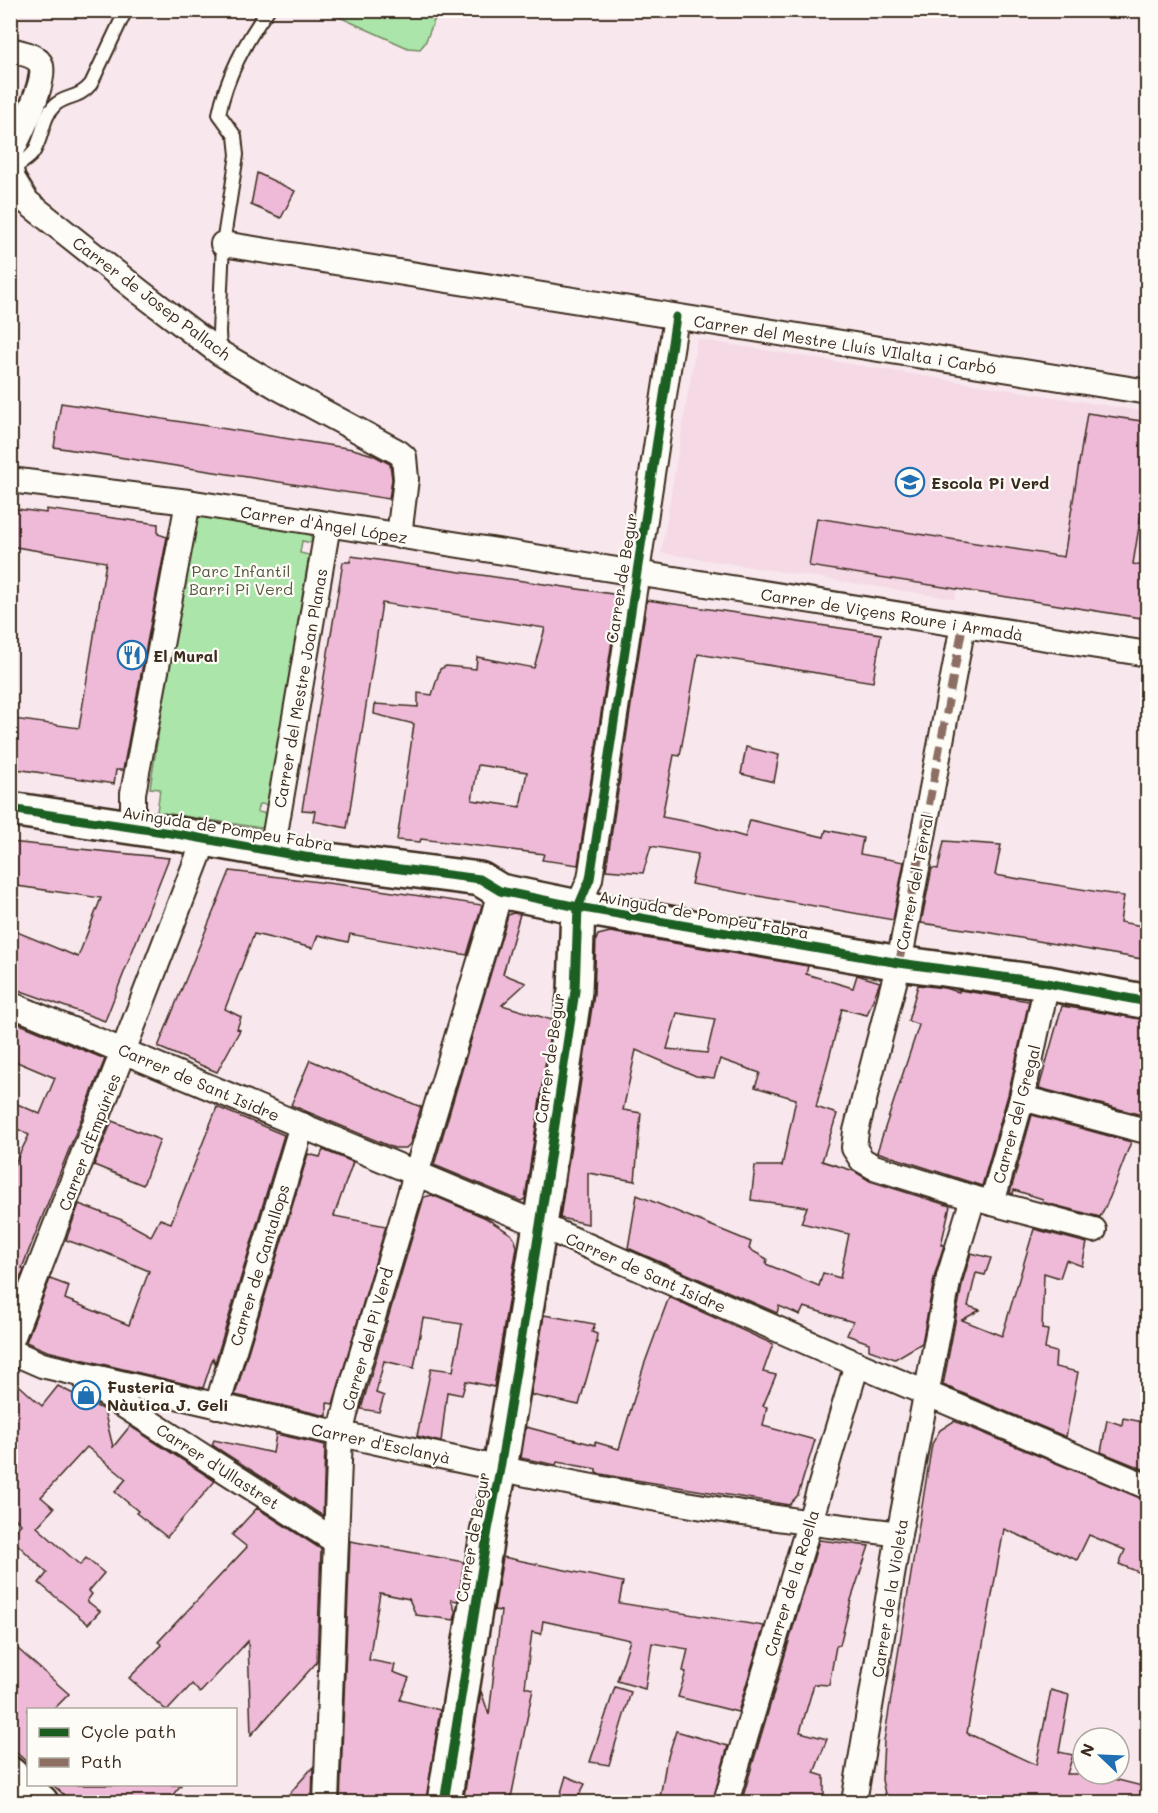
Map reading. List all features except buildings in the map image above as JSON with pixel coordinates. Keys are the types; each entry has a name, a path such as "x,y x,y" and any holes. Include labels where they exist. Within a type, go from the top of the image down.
{"street":[{"path":"10,50 35,58 40,62 43,71 38,90 10,158"},
{"name":"Carrer de Josep Pallach","path":"11,168 19,202 220,353 404,457 406,479 399,536"},
{"name":"Carrer del Mestre Lluís VIlalta i Carbó","path":"223,244 1148,392"},
{"name":"Carrer de Begur","path":"444,1803 540,1225 575,991 578,907 590,879 676,317"},
{"name":"Carrer d'Àngel López","path":"10,480 188,502 636,574"},
{"path":"133,828 133,793 188,502"},
{"name":"Carrer del Mestre Joan Planas","path":"272,851 328,525"},
{"name":"Carrer de Viçens Roure i Armadà","path":"636,574 1148,654"},
{"name":"Carrer del Terral","path":"963,625 899,963 856,1131 854,1148 862,1160 874,1167 982,1201"},
{"name":"Avinguda de Pompeu Fabra","path":"10,809 305,856 480,879 500,891 578,907 899,963 1047,983 1148,1002"},
{"name":"Carrer d'Empúries","path":"10,1344 205,839"},
{"name":"Carrer del Pi Verd","path":"326,1803 340,1435 350,1394 500,891"},
{"name":"Carrer del Gregal","path":"926,1394 949,1277 982,1201 1022,1098 1047,983"},
{"name":"Carrer de Sant Isidre","path":"10,1004 540,1225 859,1372 926,1394 1148,1487"},
{"path":"1022,1098 1142,1130"},
{"name":"Carrer de Cantallops","path":"216,1406 302,1125"},
{"path":"982,1201 1094,1230"},
{"name":"Carrer d'Esclanyà","path":"10,1351 42,1365 340,1435 500,1469 693,1505 899,1534"},
{"name":"Carrer d'Ullastret","path":"72,1372 335,1541"},
{"path":"859,1372 909,1398 917,1411 893,1523 821,1515 859,1372"},
{"name":"Carrer de la Roella","path":"726,1803 809,1522 859,1372"},
{"name":"Carrer de la Violeta","path":"855,1803 899,1534 926,1394"},
{"path":"10,1774 41,1803"}],"lane":[{"path":"11,168 33,154 54,106 85,92 91,84 126,10"},
{"path":"220,353 223,244 237,155 235,136 219,114 241,55 268,10"}],"shaded area":[{"name":"Escola Pi Verd","path":"697,339 1147,412 1147,619 957,589 955,599 661,553"}],"green space":[{"path":"326,11 438,11 425,43 420,49 408,48"},
{"name":"Parc Infantil Barri Pi Verd","path":"200,515 308,532 311,536 312,543 302,541 300,553 309,555 271,805 259,804 257,812 271,814 267,825 261,828 157,812 160,789 150,788 189,537 195,517"}],"marked path":[{"path":"899,963 963,625"}],"cycle path":[{"path":"444,1802 540,1225 575,991 578,907 590,879 676,317"},
{"path":"10,809 177,834 305,857 480,879 500,891 578,907 899,963 1047,983 1148,1002"}],"place":[{"name":"Escola Pi Verd","path":"910,482"},
{"name":"El Mural","path":"132,655"},
{"name":"Fusteria Nàutica J. Geli","path":"86,1395"}]}
